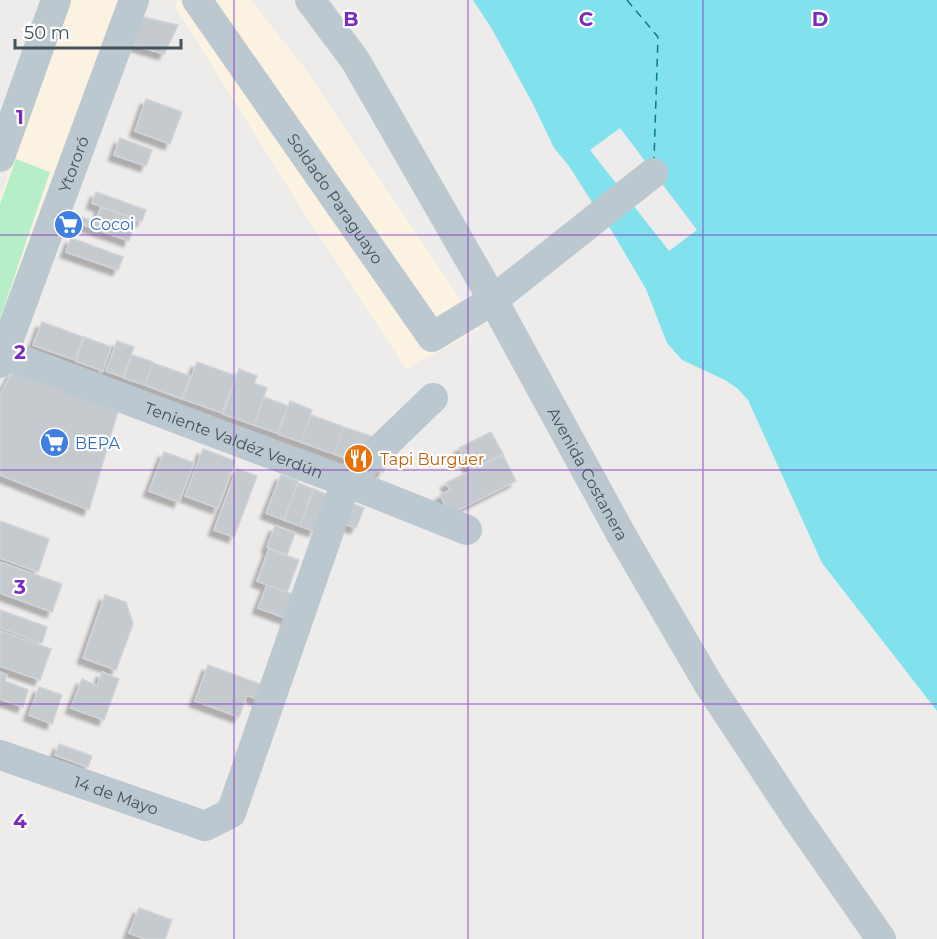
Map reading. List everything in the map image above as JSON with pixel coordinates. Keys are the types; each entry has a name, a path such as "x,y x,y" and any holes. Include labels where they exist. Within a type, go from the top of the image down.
{"street":[{"path":"0,157 56,0"},
{"name":"Ytororó","path":"1,356 134,0"},
{"name":"Soldado Paraguayo","path":"197,0 432,337 493,300"},
{"name":"Avenida Costanera","path":"310,0 355,60 493,300 622,536 709,685 796,817 881,939"},
{"path":"493,300 653,172"},
{"name":"Teniente Valdéz Verdún","path":"1,356 346,482 467,530"},
{"path":"346,482 433,398"},
{"name":"14 de Mayo","path":"0,755 205,826 231,813 346,482"}],"shaded area":[{"path":"71,0 119,0 0,319 0,197"},
{"path":"177,0 251,0 307,71 480,329 406,369 222,82 175,6"}],"green space":[{"path":"16,159 50,172 0,319 0,204"}],"water":[{"path":"473,0 937,0 937,711 822,563 748,400 725,380 682,360 667,343 646,289 607,223 569,166 554,148 492,29"}],"pier":[{"path":"620,128 697,230 669,251 590,150"}],"building":[{"path":"143,17 178,25 164,54 131,44"},
{"path":"146,99 182,112 170,144 135,131"},
{"path":"120,138 152,150 146,166 114,155"},
{"path":"96,192 146,210 142,221 92,203"},
{"path":"101,207 136,220 133,230 97,217"},
{"path":"78,216 96,222 97,218 132,231 129,241 76,222"},
{"path":"71,238 123,257 118,270 66,252"},
{"path":"42,322 83,337 75,360 33,345"},
{"path":"84,337 111,347 103,371 76,361"},
{"path":"117,341 134,347 123,377 106,371"},
{"path":"132,355 153,362 145,385 124,378"},
{"path":"197,362 236,376 222,413 183,399"},
{"path":"153,363 190,376 182,399 145,385"},
{"path":"239,369 257,376 254,383 267,388 254,425 223,414"},
{"name":"BEPA","path":"13,371 118,411 89,510 0,475 0,395"},
{"path":"264,397 288,406 277,433 254,425"},
{"path":"290,401 312,410 301,442 278,434"},
{"path":"311,415 344,427 334,454 301,442"},
{"path":"344,427 393,444 383,472 334,454"},
{"path":"491,432 503,454 471,470 459,448"},
{"path":"203,449 235,461 218,508 185,496"},
{"path":"164,452 194,463 179,502 149,491"},
{"path":"503,455 516,481 450,514 440,495 450,490 446,483"},
{"path":"237,469 257,476 234,537 214,530"},
{"path":"281,475 298,481 284,520 266,513"},
{"path":"298,483 313,489 300,526 284,520"},
{"path":"314,489 328,495 314,531 300,526"},
{"path":"330,495 364,508 356,528 322,516"},
{"path":"0,521 49,539 38,572 0,558"},
{"path":"275,526 295,533 287,555 267,547"},
{"path":"269,549 299,560 287,592 257,581"},
{"path":"0,562 62,584 52,612 0,593"},
{"path":"267,585 311,601 302,624 258,608"},
{"path":"105,595 126,602 133,624 116,670 83,658"},
{"path":"0,610 47,627 42,643 0,628"},
{"path":"0,631 51,649 40,680 0,666"},
{"path":"208,665 287,694 282,709 247,695 239,717 195,701"},
{"path":"0,672 7,675 5,681 28,690 23,707 0,699"},
{"path":"102,672 119,679 104,720 71,708 82,679 97,686"},
{"path":"39,687 62,695 52,724 29,715"},
{"path":"59,744 92,756 88,767 55,755"},
{"path":"139,908 172,920 165,939 145,939 129,933"}],"ferry route":[{"path":"627,0 658,37 654,160"}],"place":[{"name":"Cocoi","path":"69,224"},
{"name":"BEPA","path":"54,443"},
{"name":"Tapi Burguer","path":"359,459"}]}
